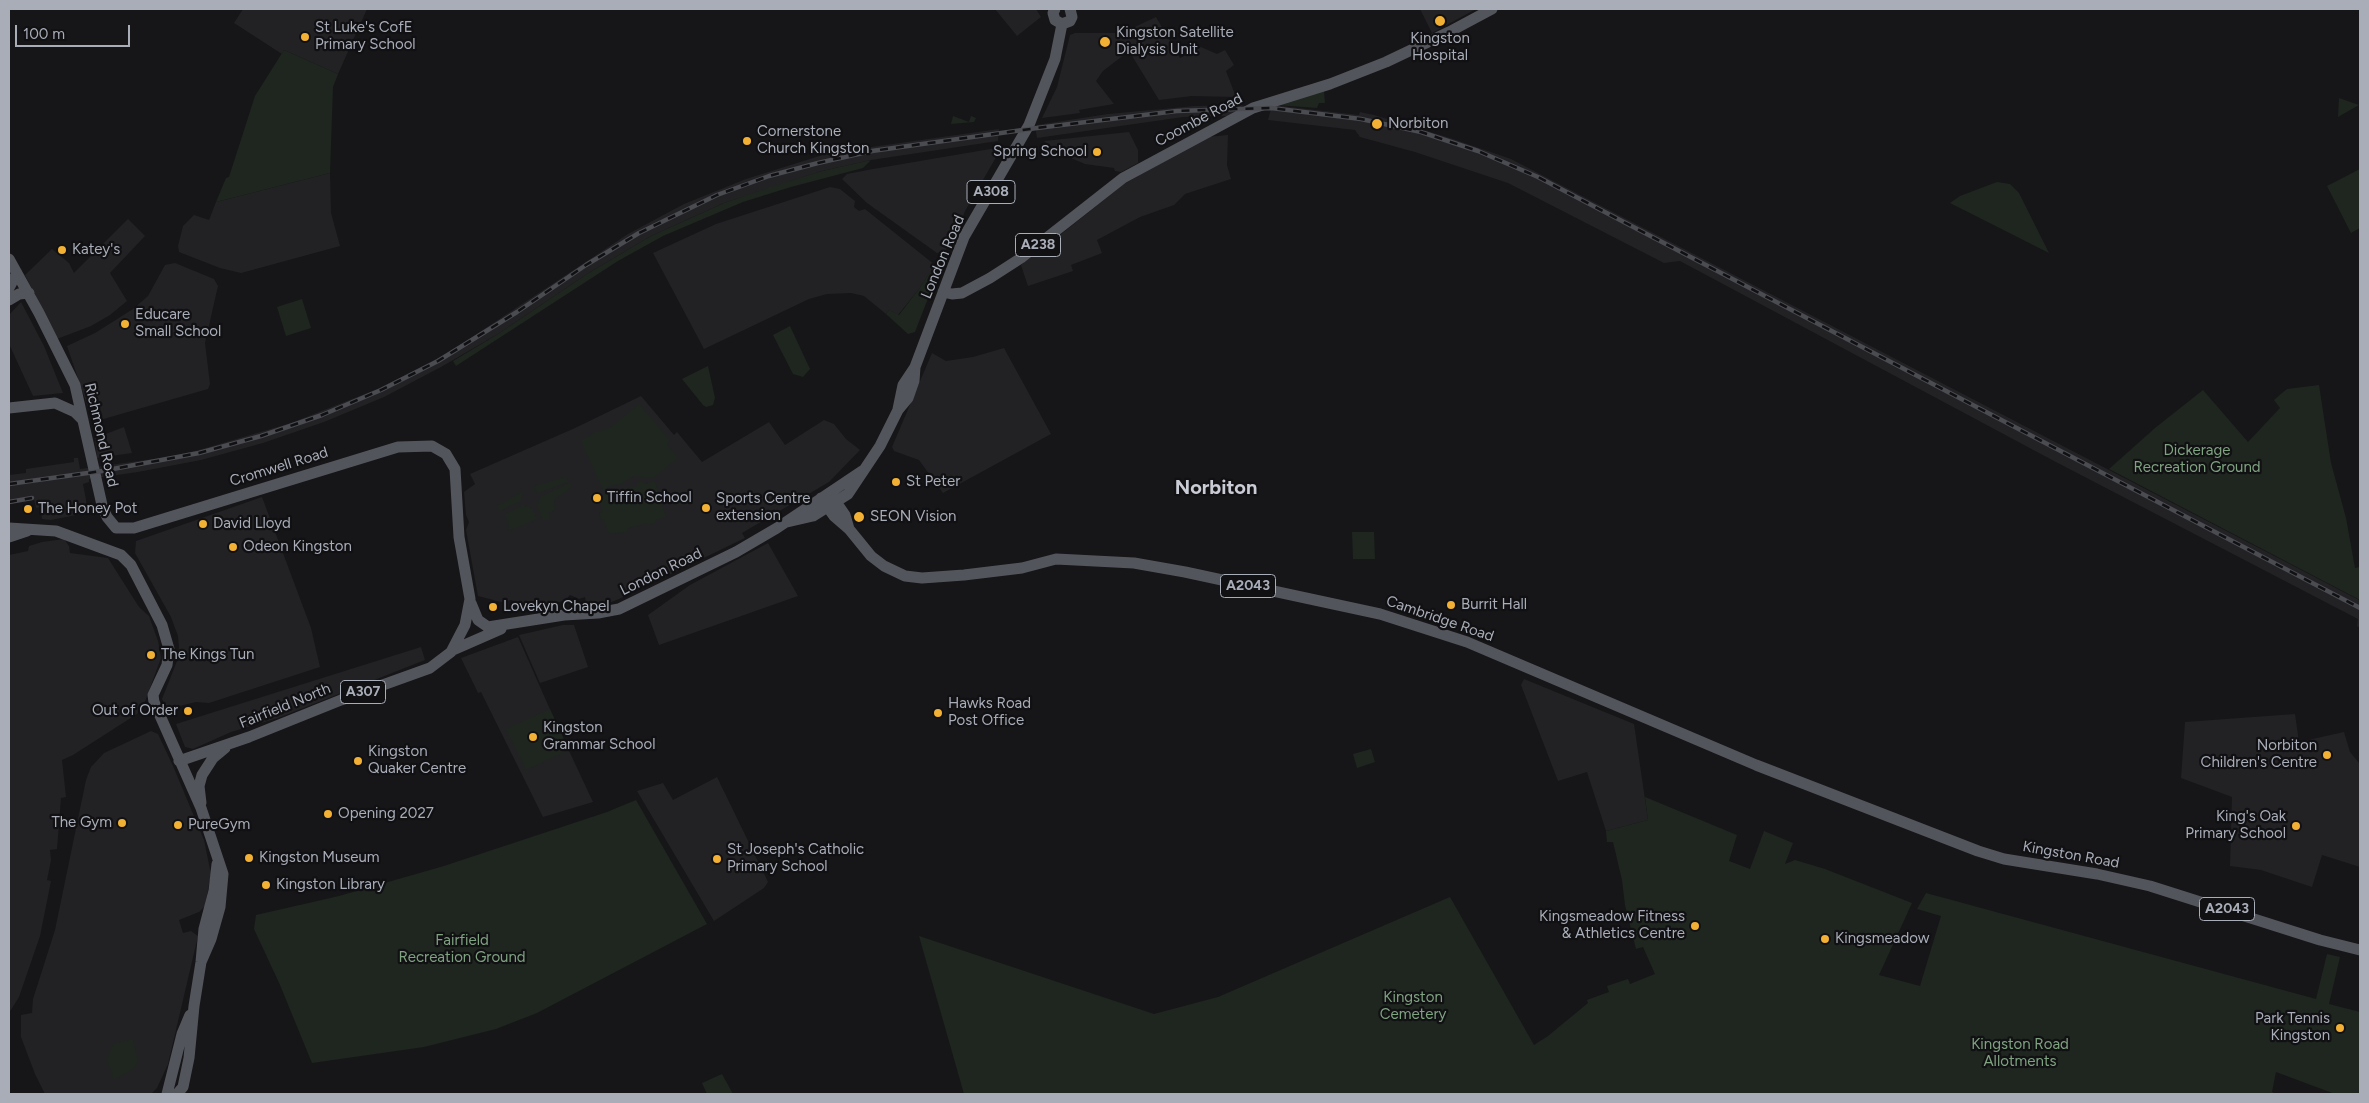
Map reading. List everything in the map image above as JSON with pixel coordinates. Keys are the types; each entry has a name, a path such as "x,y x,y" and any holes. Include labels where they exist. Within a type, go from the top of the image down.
{"main road":[{"path":"1055,9 1053,13 1055,20 1062,24"},
{"name":"A308","path":"1062,24 1070,21 1072,14 1070,9"},
{"name":"Coombe Road","path":"943,292 952,294 962,293 990,278 1021,258 1124,178 1239,116 1261,106 1330,84 1386,62 1492,9"},
{"name":"London Road","path":"508,625 619,609 736,552 787,522 812,516 863,470 880,446 898,410 910,394 915,368 964,238 1029,125 1055,59 1062,24"},
{"name":"Richmond Road","path":"9,259 75,385 98,489 107,517 113,526 127,529"},
{"path":"9,288 17,273"},
{"path":"9,300 19,294 28,294"},
{"path":"9,408 55,403 75,412 83,420"},
{"name":"Cromwell Road","path":"127,529 398,447 432,446 450,459 455,470 459,538 470,598"},
{"name":"Cambridge Road","path":"829,500 845,515 849,529 871,556 884,566 912,577 949,576 1030,566 1056,559 1152,565 1405,621 1483,649 1541,675 1781,774"},
{"name":"A307","path":"9,528 56,531 121,555 131,565 166,636 169,649 167,665 153,698 201,808 223,874 222,893 211,939 202,962 194,1006 192,1038 186,1077 183,1087 177,1094"},
{"path":"9,537 31,529"},
{"name":"A308","path":"470,598 476,618 482,624 494,627 508,625"},
{"name":"A307","path":"452,650 465,625 470,598"},
{"name":"A308","path":"452,650 508,625"},
{"name":"Fairfield North","path":"179,761 232,743 430,668 441,661 452,650"},
{"name":"A307","path":"201,808 199,786 202,775 213,758 232,743"},
{"name":"Kingston Road","path":"1781,774 1988,854 2108,876 2150,886 2320,940 2360,950"},
{"name":"A307","path":"167,1094 182,1034 194,1006"}],"shaded area":[{"name":"St Luke's CofE Primary School","path":"243,9 367,9 338,74 284,50 282,54 234,23"},
{"path":"995,9 1036,9 1041,17 1017,36"},
{"name":"Kingston Hospital","path":"1420,9 1476,9 1432,33"},
{"path":"1156,17 1180,58 1201,47 1217,54 1225,50 1234,65 1226,71 1236,97 1192,96 1159,100 1129,51 1103,71 1096,81 1114,104 1079,110 1080,113 1042,118 1057,87 1070,35 1075,33 1122,33"},
{"path":"1243,105 1228,116 1183,117 1037,138 1036,132 1037,125 1108,114 1195,106"},
{"path":"1272,105 1359,115 1360,112 1374,115 1511,159 2359,600 2360,628 2357,626 2358,619 2054,461 1680,261 1664,263 1508,183 1415,152 1360,137 1355,130 1268,120"},
{"path":"999,129 998,141 871,160 822,171 724,203 651,236 587,274 498,334 384,397 324,422 263,443 201,460 89,479 89,482 83,484 87,505 81,514 51,520 42,519 40,507 36,508 34,499 9,503 9,475 26,473 26,469 74,462 74,458 78,458 80,469 168,457 199,450 291,423 380,388 448,353 628,234 684,204 746,179 829,153"},
{"name":"Spring School","path":"1129,132 1138,150 1138,163 1121,172 1115,171 1114,168 1085,164 1059,153 1044,141"},
{"path":"1228,135 1227,165 1231,179 1185,194 1174,205 1140,217 1097,240 1102,253 1071,265 1073,271 1028,286 1021,265 1032,254 1040,251 1124,184 1207,137"},
{"path":"1002,147 965,211 956,236 945,251 937,253 867,203 842,179 847,174"},
{"path":"330,173 331,213 340,246 241,273 220,268 179,252 178,246 183,226 194,215 209,220 216,202"},
{"path":"830,187 840,189 855,201 854,207 859,211 865,209 935,265 919,289 898,315 889,310 886,314 864,296 851,293 827,294 809,299 704,349 653,253 716,224"},
{"path":"128,219 145,236 110,273 127,301 110,315 91,326 57,339 25,275 52,249 69,263 74,273"},
{"path":"175,263 214,279 218,286 205,343 210,384 208,389 93,422 67,346 95,333 133,309 148,296 165,265"},
{"path":"21,302 44,346 63,393 33,396 9,344 9,315"},
{"path":"1004,348 1051,434 943,493 919,460 894,451 892,447 932,353 946,361 973,357"},
{"name":"Tiffin School","path":"641,396 674,435 677,432 702,462 769,422 785,445 824,420 834,424 846,439 860,450 829,482 742,533 745,538 609,603 586,604 585,597 579,599 570,595 565,601 526,606 511,600 501,602 478,596 466,530 469,522 466,515 464,492 475,484 470,474 575,428"},
{"path":"124,427 132,453 97,458 95,438"},
{"path":"262,497 311,628 320,667 209,703 196,702 167,709 162,699 177,661 178,636 171,617 135,553 136,541"},
{"path":"64,539 69,546 70,553 108,558 139,607 149,616 158,641 161,658 143,707 137,714 62,760 66,797 61,798 57,849 50,850 51,860 47,880 51,881 40,936 19,997 9,1013 9,555 28,551 29,546 42,542"},
{"path":"768,543 798,596 659,645 648,615 690,585"},
{"name":"Kingston Grammar School","path":"563,625 574,625 588,667 540,683 519,635"},
{"name":"Kingston Grammar School","path":"518,637 593,802 543,817 481,692 478,693 461,658"},
{"path":"421,647 425,660 278,718 231,732 193,749 185,747 176,724"},
{"path":"1524,679 1634,724 1648,820 1606,831 1587,772 1558,781 1521,685"},
{"name":"King's Oak Primary School","path":"2295,714 2299,742 2344,732 2350,752 2360,764 2360,867 2322,855 2312,887 2261,870 2230,866 2232,797 2181,778 2185,722"},
{"path":"151,731 158,734 173,766 204,840 211,874 205,906 199,912 179,920 183,933 191,931 198,936 168,1064 157,1088 151,1094 45,1094 21,1037 21,1015 32,1013 33,999 55,930 86,780 91,767 104,753"},
{"name":"St Joseph's Catholic Primary School","path":"717,777 768,882 764,888 714,921 637,791 663,783 673,800"}],"green space":[{"path":"284,50 338,74 333,87 330,173 216,202 226,178 229,177 255,96"},
{"path":"1324,91 1325,103 1319,103 1317,108 1277,105"},
{"path":"2339,98 2359,105 2338,117"},
{"path":"953,116 969,122 971,116 976,118 974,122 951,124"},
{"path":"871,160 863,168 743,202 663,236 618,261 456,366 453,361 498,334 587,274 651,236 724,203 773,186 822,171"},
{"path":"2360,169 2360,228 2351,233 2327,186"},
{"path":"1997,182 2010,184 2019,193 2049,253 1950,203 1960,196"},
{"path":"930,272 937,275 915,332 908,334 886,314 889,310 899,315"},
{"path":"302,299 311,328 286,336 277,307"},
{"path":"790,326 810,369 803,377 793,374 773,335"},
{"path":"708,366 715,398 713,405 706,407 682,379"},
{"name":"Dickerage Recreation Ground","path":"2319,385 2331,463 2346,518 2355,568 2360,567 2360,600 2109,469 2155,428 2203,390 2248,442 2280,408 2274,400 2282,393 2287,389"},
{"path":"639,404 670,441 667,445 678,458 653,478 634,476 617,486 616,484 603,490 581,441 598,430 599,432 613,426"},
{"path":"566,477 568,482 539,493 532,487"},
{"path":"643,481 644,484 655,481 659,495 662,495 664,501 661,502 666,517 655,520 656,523 649,525 647,523 627,529 627,532 609,534 604,519 601,520 599,513 603,512 598,497 614,490 615,492 637,486 637,483"},
{"path":"570,483 572,487 554,500 555,510 550,512 549,520 543,520 537,507 540,497"},
{"path":"523,491 521,501 500,511 497,506"},
{"path":"523,505 533,509 537,519 509,531 508,521 504,515"},
{"path":"1352,532 1374,532 1375,559 1353,559"},
{"path":"550,709 569,750 526,770 506,729"},
{"path":"1371,749 1375,762 1357,768 1353,754"},
{"path":"1645,797 1737,835 1729,861 1750,869 1764,831 1793,843 1785,864 1795,860 1825,869 1912,903 1879,975 1920,986 1941,916 1917,909 1926,893 2316,999 2327,954 2340,957 2329,1004 2360,1012 2360,1094 2335,1094 2276,1072 2272,1092 2276,1094 964,1094 919,936 1154,1014 1218,997 1450,897 1534,1045 1588,1003 1587,1000 1609,992 1607,986 1628,979 1630,984 1655,974 1643,947 1636,949 1625,905 1622,880 1613,842 1607,842 1606,831 1648,820"},
{"name":"Fairfield Recreation Ground","path":"636,800 707,924 537,1013 496,1029 424,1047 312,1063 280,985 254,929 256,915 339,896 444,866 607,812"},
{"path":"133,1039 138,1062 133,1069 114,1080 107,1059 113,1044"},
{"path":"722,1074 733,1094 707,1094 702,1083"}],"railway":[{"path":"9,484 102,471 199,453 261,436 322,415 381,390 438,361 639,233 717,195 769,176 872,151 1037,128 1177,111 1271,108 1361,119 1421,132 1478,151 1538,177 2360,608"},
{"path":"9,502 32,498"}],"place":[{"name":"Kingston Hospital","path":"1440,21"},
{"name":"St Luke's CofE Primary School","path":"305,37"},
{"name":"Kingston Satellite Dialysis Unit","path":"1105,42"},
{"name":"Norbiton","path":"1377,124"},
{"name":"Cornerstone Church Kingston","path":"747,141"},
{"name":"Spring School","path":"1097,152"},
{"name":"Katey's","path":"62,250"},
{"name":"Educare Small School","path":"125,324"},
{"name":"St Peter","path":"896,482"},
{"name":"Tiffin School","path":"597,498"},
{"name":"Sports Centre extension","path":"706,508"},
{"name":"The Honey Pot","path":"28,509"},
{"name":"SEON Vision","path":"859,517"},
{"name":"David Lloyd","path":"203,524"},
{"name":"Odeon Kingston","path":"233,547"},
{"name":"Burrit Hall","path":"1451,605"},
{"name":"Lovekyn Chapel","path":"493,607"},
{"name":"The Kings Tun","path":"151,655"},
{"name":"Out of Order","path":"188,711"},
{"name":"Hawks Road Post Office","path":"938,713"},
{"name":"Kingston Grammar School","path":"533,737"},
{"name":"Norbiton Children's Centre","path":"2327,755"},
{"name":"Kingston Quaker Centre","path":"358,761"},
{"name":"Opening 2027","path":"328,814"},
{"name":"The Gym","path":"122,823"},
{"name":"PureGym","path":"178,825"},
{"name":"King's Oak Primary School","path":"2296,826"},
{"name":"Kingston Museum","path":"249,858"},
{"name":"St Joseph's Catholic Primary School","path":"717,859"},
{"name":"Kingston Library","path":"266,885"},
{"name":"Kingsmeadow Fitness & Athletics Centre","path":"1695,926"},
{"name":"Kingsmeadow","path":"1825,939"},
{"name":"Park Tennis Kingston","path":"2340,1028"}],"district":[{"name":"Norbiton","path":"1216,488"}],"park label":[{"name":"Kingston Cemetery","path":"1413,1006"},
{"name":"Kingston Road Allotments","path":"2020,1054"}]}
